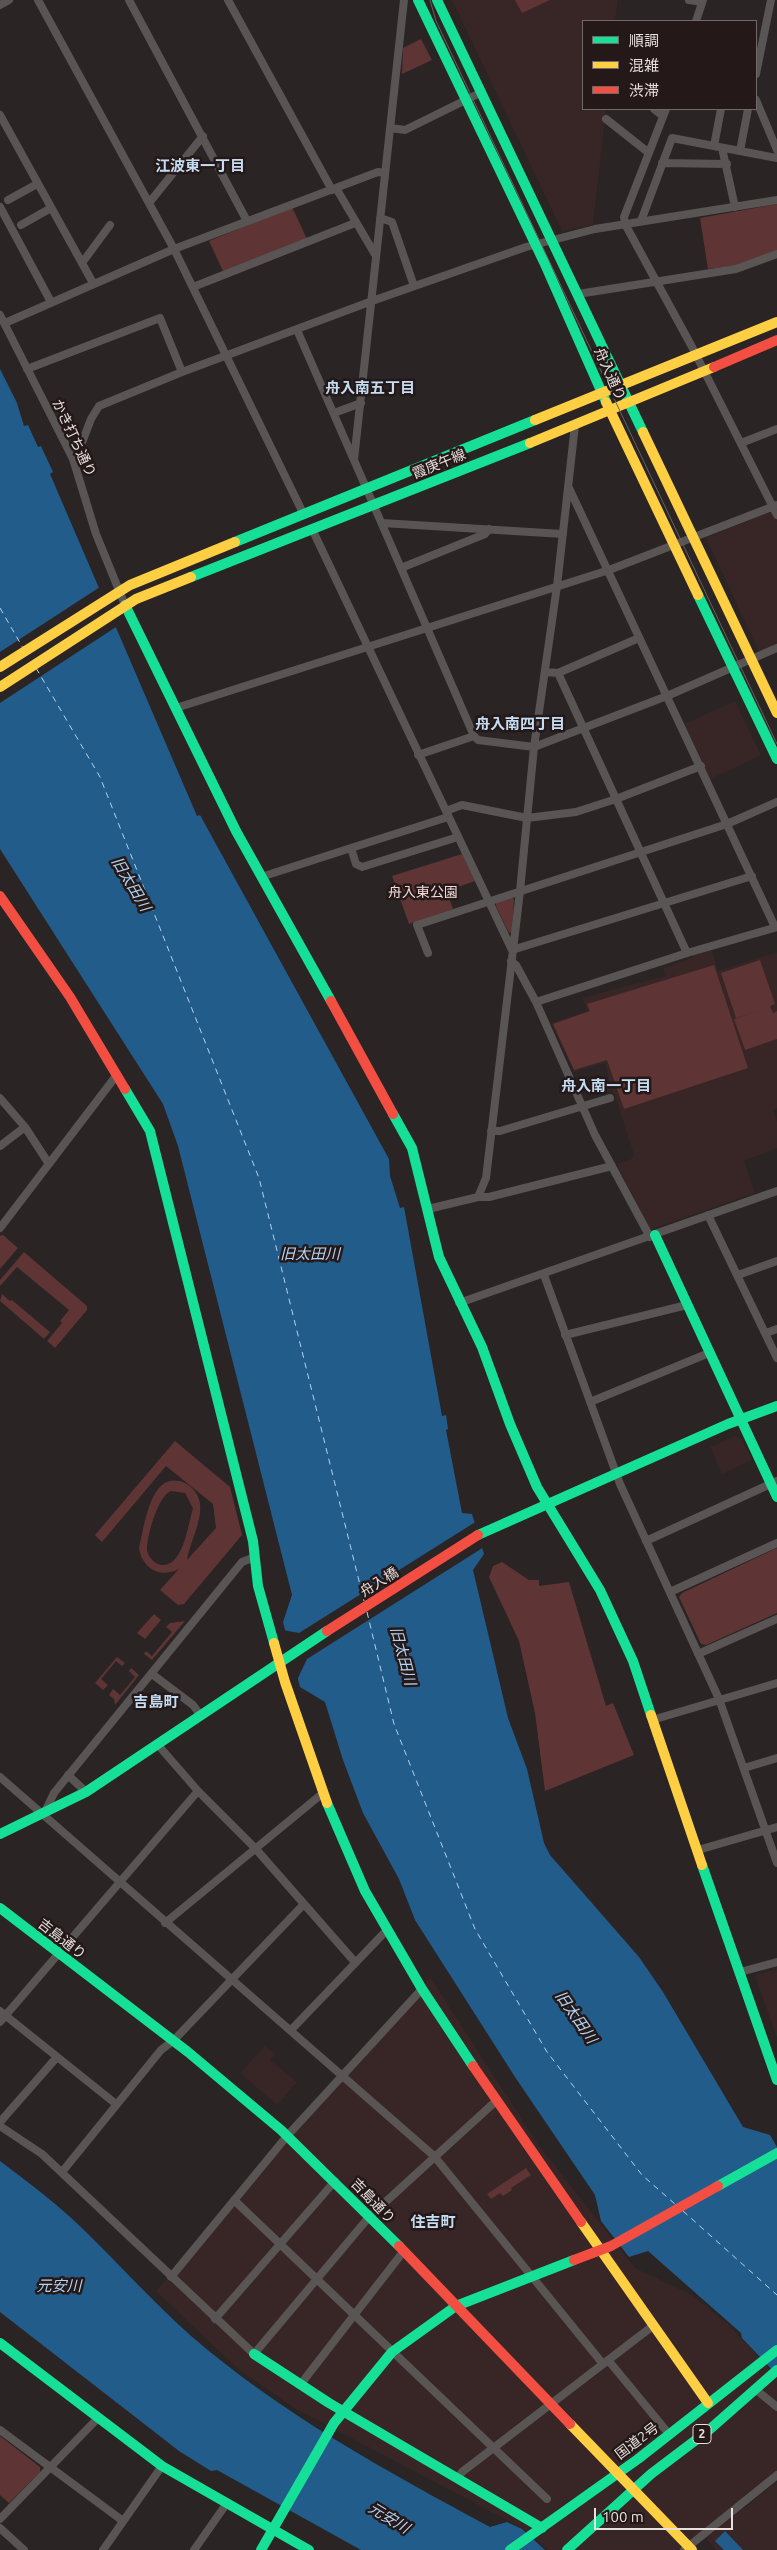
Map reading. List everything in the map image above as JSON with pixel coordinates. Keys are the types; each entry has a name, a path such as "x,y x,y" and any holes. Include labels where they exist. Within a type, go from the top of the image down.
{"main road":[{"name":"舟入通り","path":"418,0 536,245 602,394 777,760"},
{"name":"舟入通り","path":"437,0 777,713"},
{"path":"0,667 119,590 777,322"},
{"name":"霞庚午線","path":"0,687 125,605 575,426 777,340"},
{"path":"125,605 236,831 412,1148 439,1257 459,1303 482,1347 510,1424 537,1487 617,1623 633,1661 777,2080"},
{"path":"2,902 70,998 150,1131 254,1541 258,1586 280,1662 323,1793 344,1846 386,1930 422,1990 496,2101 708,2404"},
{"path":"652,1236 741,1419 774,1482 777,1497"},
{"name":"舟入橋","path":"0,1834 86,1792 290,1655 483,1532 547,1502 741,1419 777,1406"},
{"name":"吉島通り","path":"0,1908 58,1954 174,2040 287,2136 335,2181 618,2472 688,2549"},
{"path":"262,2550 332,2426 392,2352 456,2306 614,2244 777,2153"},
{"path":"1,2345 162,2466 309,2550"},
{"name":"国道2号","path":"510,2550 669,2434 777,2350"},
{"path":"254,2354 343,2411 542,2528"},
{"name":"2","path":"569,2549 650,2474 710,2430 773,2373"}],"street":[{"path":"0,5 9,0"},
{"path":"38,0 174,249 228,355 304,516"},
{"path":"129,0 247,221"},
{"path":"228,0 334,189 376,256"},
{"path":"354,460 404,0"},
{"path":"689,0 703,1 696,20"},
{"path":"757,69 771,0"},
{"path":"757,26 766,28"},
{"path":"391,128 405,130 482,92"},
{"path":"757,102 777,150"},
{"path":"721,110 718,147 726,164 735,207"},
{"path":"740,151 748,110"},
{"path":"665,112 624,217 625,224 657,280 775,506 777,515"},
{"path":"0,115 93,283"},
{"path":"606,119 649,152"},
{"path":"148,203 203,136"},
{"path":"641,221 672,138 777,158"},
{"path":"662,163 726,164"},
{"path":"5,323 174,249 378,172 385,173"},
{"path":"8,200 37,184"},
{"path":"73,459 76,458 91,419 99,406 182,372 414,286 552,241 641,221 777,200"},
{"path":"0,207 51,302"},
{"path":"21,225 51,208"},
{"path":"380,218 392,222 414,286"},
{"path":"193,287 355,223"},
{"path":"82,263 110,225"},
{"path":"578,294 736,269 777,254"},
{"name":"かき打ち通り","path":"0,314 73,459 96,534 125,605"},
{"path":"27,369 160,318 182,372"},
{"path":"297,330 474,736 478,740 534,748 667,696 777,648"},
{"path":"334,413 360,403"},
{"path":"478,1196 486,1178 492,1131 520,891 534,748 557,586 575,426"},
{"path":"741,443 777,429"},
{"path":"536,1002 687,953 776,927 639,638 609,570 568,488"},
{"path":"176,708 609,570 775,506"},
{"path":"382,522 563,534"},
{"path":"401,568 485,534 489,529"},
{"path":"313,530 366,646 512,950"},
{"path":"545,672 558,673 639,638"},
{"path":"558,673 687,953"},
{"path":"418,755 474,736"},
{"path":"261,876 351,848 447,814 462,805 527,818 576,812 616,799 701,766"},
{"path":"428,954 417,925 640,854 727,824 777,802"},
{"path":"351,848 356,864 362,867 458,837"},
{"path":"512,950 752,876"},
{"path":"511,961 516,965 536,1002 595,1135 652,1236"},
{"path":"0,1228 116,1076"},
{"path":"0,1098 25,1127 49,1164"},
{"path":"492,1131 500,1131 610,1098"},
{"path":"0,1146 25,1127"},
{"path":"428,1209 478,1196 489,1197 612,1166"},
{"path":"459,1303 544,1275 777,1191"},
{"path":"708,1215 777,1358"},
{"path":"738,1275 777,1261"},
{"path":"544,1275 564,1335 616,1473 719,1700 777,1863"},
{"path":"564,1335 687,1305"},
{"path":"766,1333 777,1328"},
{"path":"590,1402 709,1353"},
{"path":"646,1541 774,1482"},
{"path":"670,1592 777,1543"},
{"path":"43,1814 54,1793 68,1775 242,1562 255,1557"},
{"path":"698,1654 777,1619"},
{"path":"152,1674 193,1705 201,1716"},
{"path":"652,1720 777,1683"},
{"path":"158,1745 198,1791 255,1848 354,1962"},
{"path":"744,1768 777,1758"},
{"path":"68,1775 86,1792"},
{"path":"0,1777 165,1923 343,2074 434,2156 532,2276 669,2434"},
{"path":"0,2022 3,2013 58,1954 198,1791"},
{"path":"165,1923 323,1793"},
{"path":"698,1850 777,1827"},
{"path":"62,2172 161,2050 174,2040 304,1904"},
{"path":"292,2030 386,1930"},
{"path":"740,1972 777,1962"},
{"path":"171,2277 287,2136 422,1990"},
{"path":"3,2013 116,2104"},
{"path":"0,2122 57,2057"},
{"path":"0,2126 42,2154 254,2354 369,2217 496,2101"},
{"path":"215,2319 335,2181"},
{"path":"234,2200 547,2500"},
{"path":"300,2385 352,2315 403,2252"},
{"path":"458,2478 462,2472 493,2447 654,2325"},
{"path":"755,2388 777,2407"},
{"path":"0,2518 52,2468 98,2418"},
{"path":"0,2430 123,2521"},
{"path":"105,2549 162,2466"},
{"path":"688,2549 777,2475"},
{"path":"194,2550 227,2503"},
{"path":"0,2528 24,2550"}],"shaded area":[{"path":"452,0 618,0 615,20 582,20 582,110 606,110 593,225 562,231"},
{"path":"769,512 774,514 777,521 777,645 759,652 706,538"},
{"path":"735,701 761,755 709,780 684,724"},
{"path":"711,948 718,971 777,952 777,1108 773,1110 777,1121 777,1148 744,1161 755,1193 652,1229 649,1228 617,1164 631,1159 634,1155 613,1090 599,1094 595,1082 609,1078 605,1063 574,1072 551,1023 587,1011 582,998 665,976 663,968 692,958 694,953"},
{"path":"735,1436 742,1439 752,1460 722,1474 710,1447"},
{"path":"777,1969 777,2038 755,1976"},
{"path":"430,1977 538,2144 635,2268 692,2295 729,2325 777,2377 777,2479 683,2550 549,2550 520,2527 296,2409 239,2370 156,2291 287,2136"},
{"path":"265,2046 275,2054 270,2060 297,2082 277,2105 240,2073"},
{"path":"777,2482 777,2550 716,2550 707,2540 708,2536"}],"green space":[{"path":"515,0 550,0 522,13"},
{"path":"421,39 432,60 402,74 403,48"},
{"path":"777,204 777,251 742,265 708,269 700,218"},
{"path":"292,207 307,239 223,271 209,241"},
{"name":"舟入東公園","path":"462,854 475,881 447,891 453,909 409,924 392,876"},
{"path":"514,899 512,932 509,933 496,903"},
{"path":"760,960 775,1004 770,1006 773,1013 777,1011 777,1039 745,1050 734,1019 763,1009 736,1018 721,973"},
{"path":"714,965 748,1068 624,1109 607,1060 574,1070 553,1024 590,1011 587,1004"},
{"path":"3,1235 18,1248 0,1269 0,1236"},
{"path":"24,1252 87,1306 87,1310 55,1348 47,1341 62,1323 60,1321 69,1310 17,1267 0,1286 0,1280"},
{"path":"2,1294 10,1301 12,1300 50,1332 44,1339 0,1301"},
{"path":"175,1441 230,1487 242,1535 184,1604 178,1605 160,1590 179,1569 165,1573 153,1570 144,1561 139,1548 151,1502 157,1491 164,1484 173,1481 185,1483 197,1494 200,1504 198,1525 187,1560 216,1528 213,1504 166,1466 102,1542 95,1535","holes":["171,1491 185,1493 193,1508 183,1545 173,1561 166,1565 158,1564 148,1554 147,1549 154,1517 166,1494"]},
{"path":"777,1548 777,1613 706,1645 701,1644 679,1597 682,1593"},
{"path":"502,1562 529,1580 539,1580 539,1586 569,1582 606,1706 613,1703 634,1755 545,1791 535,1713 519,1641 489,1577 493,1566"},
{"path":"154,1614 161,1620 145,1639 137,1633"},
{"path":"185,1621 152,1660 144,1654 146,1651 152,1656 172,1632 166,1627 170,1623"},
{"path":"117,1657 125,1663 122,1666 116,1661 101,1679 108,1685 103,1690 95,1683"},
{"path":"131,1668 139,1675 115,1705 114,1699 109,1695 113,1689 120,1695 135,1677 129,1671"},
{"path":"526,2168 531,2175 511,2188 512,2190 503,2196 500,2193 491,2199 487,2194"},
{"path":"0,2436 40,2467 40,2472 9,2503 0,2495"}],"water":[{"name":"旧太田川","path":"0,369 17,403 24,426 28,425 38,447 41,446 53,472 50,474 197,816 200,815 389,1159 390,1176 400,1208 404,1207 442,1416 446,1415 448,1429 446,1430 462,1513 472,1514 484,1554 473,1570 508,1718 527,1769 544,1843 550,1855 639,1957 663,1992 743,2127 770,2135 777,2147 777,2375 742,2338 741,2333 648,2251 629,2257 601,2221 595,2195 515,2077 415,1920 399,1879 363,1813 343,1760 325,1702 300,1687 283,1622 292,1595 178,1146 163,1104 0,849"},
{"name":"元安川","path":"0,2161 44,2194 75,2221 190,2335 260,2390 335,2439 412,2484 490,2527 507,2522 522,2529 545,2550 361,2550 217,2470 211,2471 179,2451 0,2312"},
{"path":"725,2531 743,2550 724,2550 715,2541"}],"pier":[{"path":"100,587 116,627 0,703 0,652"},
{"path":"477,1521 484,1547 307,1659 297,1680 283,1630 299,1633"}],"ferry route":[{"path":"0,608 23,648"},
{"path":"36,668 100,777 259,1178 364,1601"},
{"path":"367,1612 394,1724 475,1929 547,2052 642,2175 676,2205"},
{"path":"683,2211 777,2295"}],"tram line":[{"path":"430,0 436,21 777,744"}],"traffic: fast":[{"path":"418,0 544,262 606,402"},
{"path":"437,0 643,432"},
{"path":"235,542 535,420"},
{"path":"191,577 530,443"},
{"path":"698,595 777,759"},
{"path":"125,605 236,831 331,1001"},
{"path":"125,1089 150,1131 253,1541 258,1586 274,1643"},
{"path":"393,1114 412,1148 439,1257 482,1347 510,1424 537,1487 600,1590 633,1661 651,1715"},
{"path":"655,1235 777,1497"},
{"path":"478,1535 728,1424 777,1406"},
{"path":"0,1834 86,1792 327,1631"},
{"path":"327,1803 365,1891 422,1989 473,2066"},
{"path":"702,1865 777,2080"},
{"path":"0,1908 188,2052 281,2130 399,2246"},
{"path":"718,2186 777,2153"},
{"path":"261,2550 334,2423 392,2352 456,2306 574,2260"},
{"path":"0,2343 162,2466 309,2550"},
{"path":"510,2550 638,2459 777,2350"},
{"path":"254,2354 329,2403 542,2528"},
{"path":"567,2550 651,2474 709,2430 777,2370"}],"traffic: slow":[{"path":"535,420 777,322"},
{"path":"530,443 714,367"},
{"path":"606,402 698,595"},
{"path":"643,432 777,713"},
{"path":"0,667 130,585 235,542"},
{"path":"0,687 136,599 191,577"},
{"path":"274,1643 285,1682 327,1803"},
{"path":"651,1715 702,1865"},
{"path":"581,2222 708,2403"},
{"path":"570,2424 692,2550"}],"traffic: jam":[{"path":"714,367 777,340"},
{"path":"0,896 70,997 125,1089"},
{"path":"331,1001 393,1114"},
{"path":"327,1631 478,1535"},
{"path":"473,2066 581,2222"},
{"path":"574,2260 611,2246 718,2186"},
{"path":"399,2246 570,2424"}],"district":[{"name":"江波東一丁目","path":"200,166"},
{"name":"舟入南五丁目","path":"370,388"},
{"name":"舟入南四丁目","path":"520,724"},
{"name":"舟入南一丁目","path":"606,1086"},
{"name":"吉島町","path":"156,1702"},
{"name":"住吉町","path":"433,2222"}]}
